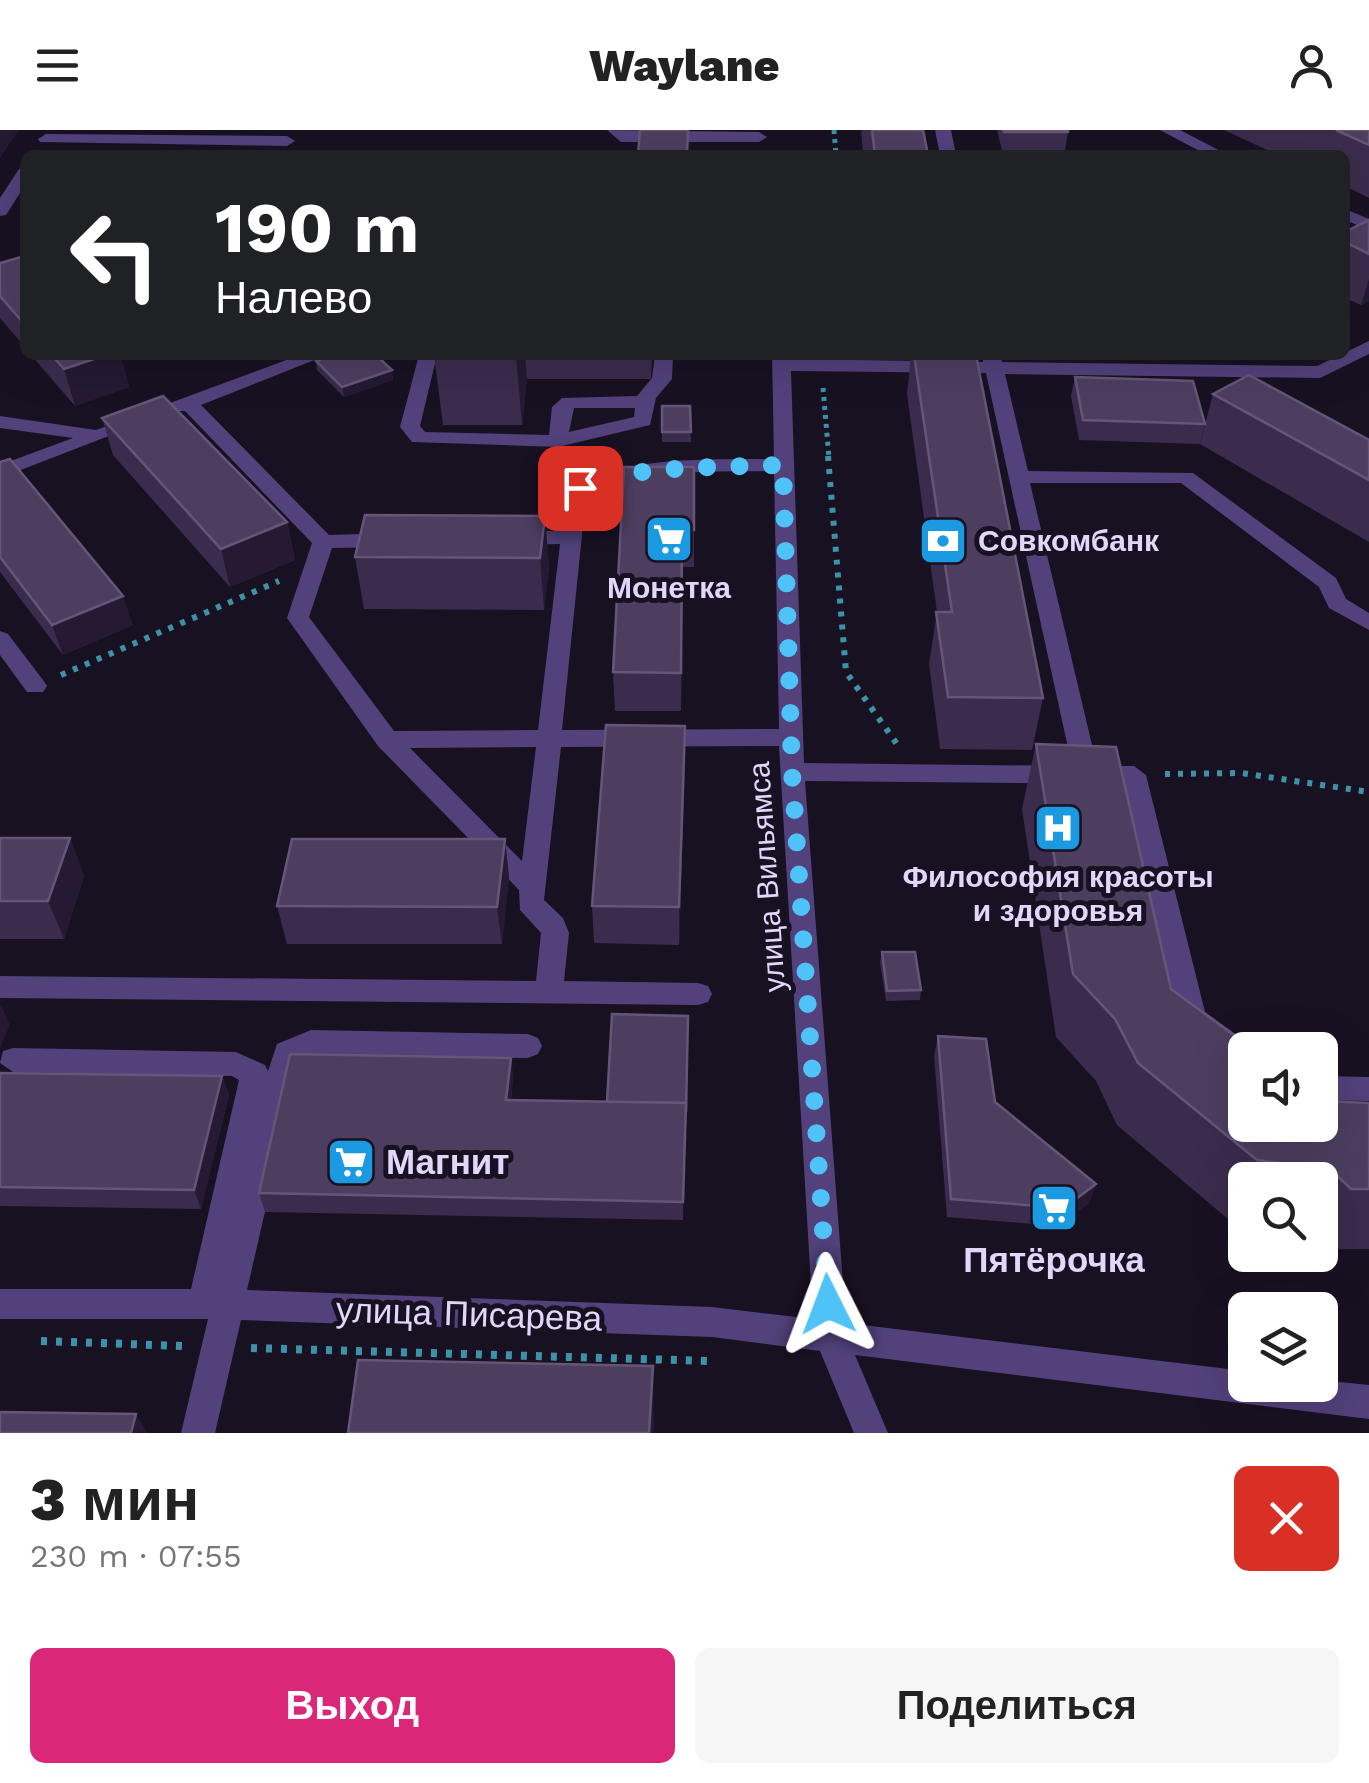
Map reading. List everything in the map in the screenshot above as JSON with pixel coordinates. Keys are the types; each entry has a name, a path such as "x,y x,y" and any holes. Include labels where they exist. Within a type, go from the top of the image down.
{"street":[{"path":"1168,130 1210,150"},
{"path":"49,134 198,135 288,141"},
{"path":"618,141 759,134"},
{"path":"0,211 20,189"},
{"path":"0,472 304,360"},
{"path":"427,360 410,427 419,438 558,441 638,426 644,421 646,402 662,378 664,360"},
{"path":"781,360 872,366 992,362 1320,372 1344,360"},
{"name":"улица Вильямса","path":"781,360 792,772 830,1334"},
{"path":"992,362 1086,774"},
{"path":"558,441 562,408 569,402 646,402"},
{"path":"188,403 323,542 419,540"},
{"path":"0,422 99,435"},
{"path":"549,992 555,933 553,925 533,910 532,888 576,494 588,484 706,468 783,465"},
{"path":"1019,477 1186,477 1328,584 1337,603 1369,622"},
{"path":"496,538 572,537"},
{"path":"323,542 298,618 387,740 532,888"},
{"path":"0,638 35,686"},
{"path":"387,740 791,737"},
{"path":"792,772 1134,775 1192,1018 1228,1044"},
{"path":"0,987 698,994"},
{"path":"216,1305 287,1052 311,1042 528,1046"},
{"path":"13,1060 236,1064 255,1074 216,1305 218,1347 198,1433"},
{"path":"1338,1088 1369,1089"},
{"name":"улица Писарева","path":"0,1304 216,1305 712,1322 1369,1402"},
{"path":"830,1334 871,1433"}],"path":[{"path":"872,366 822,388 846,672 916,773"},
{"path":"35,686 315,566"},
{"path":"1134,775 1240,773 1369,792"},
{"path":"20,1341 711,1362"}],"building":[{"path":"640,130 688,130 687,150 638,150"},
{"path":"872,130 923,130 927,150 874,150"},
{"path":"1068,130 1068,132 1004,132"},
{"path":"1336,130 1369,130 1369,145"},
{"path":"1369,220 1369,254 1350,244 1350,230"},
{"path":"20,257 20,319 0,296 0,263"},
{"path":"56,360 91,360 64,369"},
{"path":"381,360 392,370 342,387 316,361"},
{"path":"915,360 977,360 1043,698 948,697 936,612 952,612"},
{"path":"1249,375 1369,440 1369,480 1213,394"},
{"path":"1075,377 1193,381 1205,424 1083,420"},
{"path":"163,396 287,522 221,549 102,418"},
{"path":"662,406 690,406 691,432 662,432"},
{"path":"10,459 123,596 52,625 0,557 0,462"},
{"path":"624,467 694,467 694,530 682,530 681,673 613,672"},
{"path":"365,515 545,516 540,558 355,557"},
{"path":"606,725 685,726 679,907 592,906"},
{"path":"1036,744 1116,747 1171,989 1230,1032 1228,1136 1138,1063 1115,1019 1073,974"},
{"path":"0,838 70,838 48,901 0,901"},
{"path":"292,839 505,839 497,907 277,906"},
{"path":"882,952 915,952 921,990 887,991"},
{"path":"612,1014 688,1016 686,1112 686,1103 607,1102"},
{"path":"938,1036 986,1039 995,1102 1096,1184 1064,1208 951,1199"},
{"path":"290,1054 511,1058 506,1100 686,1103 683,1202 259,1193"},
{"path":"0,1073 222,1076 194,1190 0,1187"},
{"path":"1338,1102 1369,1103 1369,1189 1351,1189 1338,1177 1338,1162 1257,1160 1235,1142 1338,1142"},
{"path":"358,1360 653,1366 649,1433 348,1433"},
{"path":"0,1412 136,1414 131,1433 0,1433"}],"place":[{"name":"Монетка","path":"669,539"},
{"name":"Совкомбанк","path":"943,541"},
{"name":"Философия красоты и здоровья","path":"1058,828"},
{"name":"Магнит","path":"351,1162"},
{"name":"Пятёрочка","path":"1054,1208"}],"route":[{"path":"580,488 601,480 706,468 783,465 792,772 828,1304"}]}
